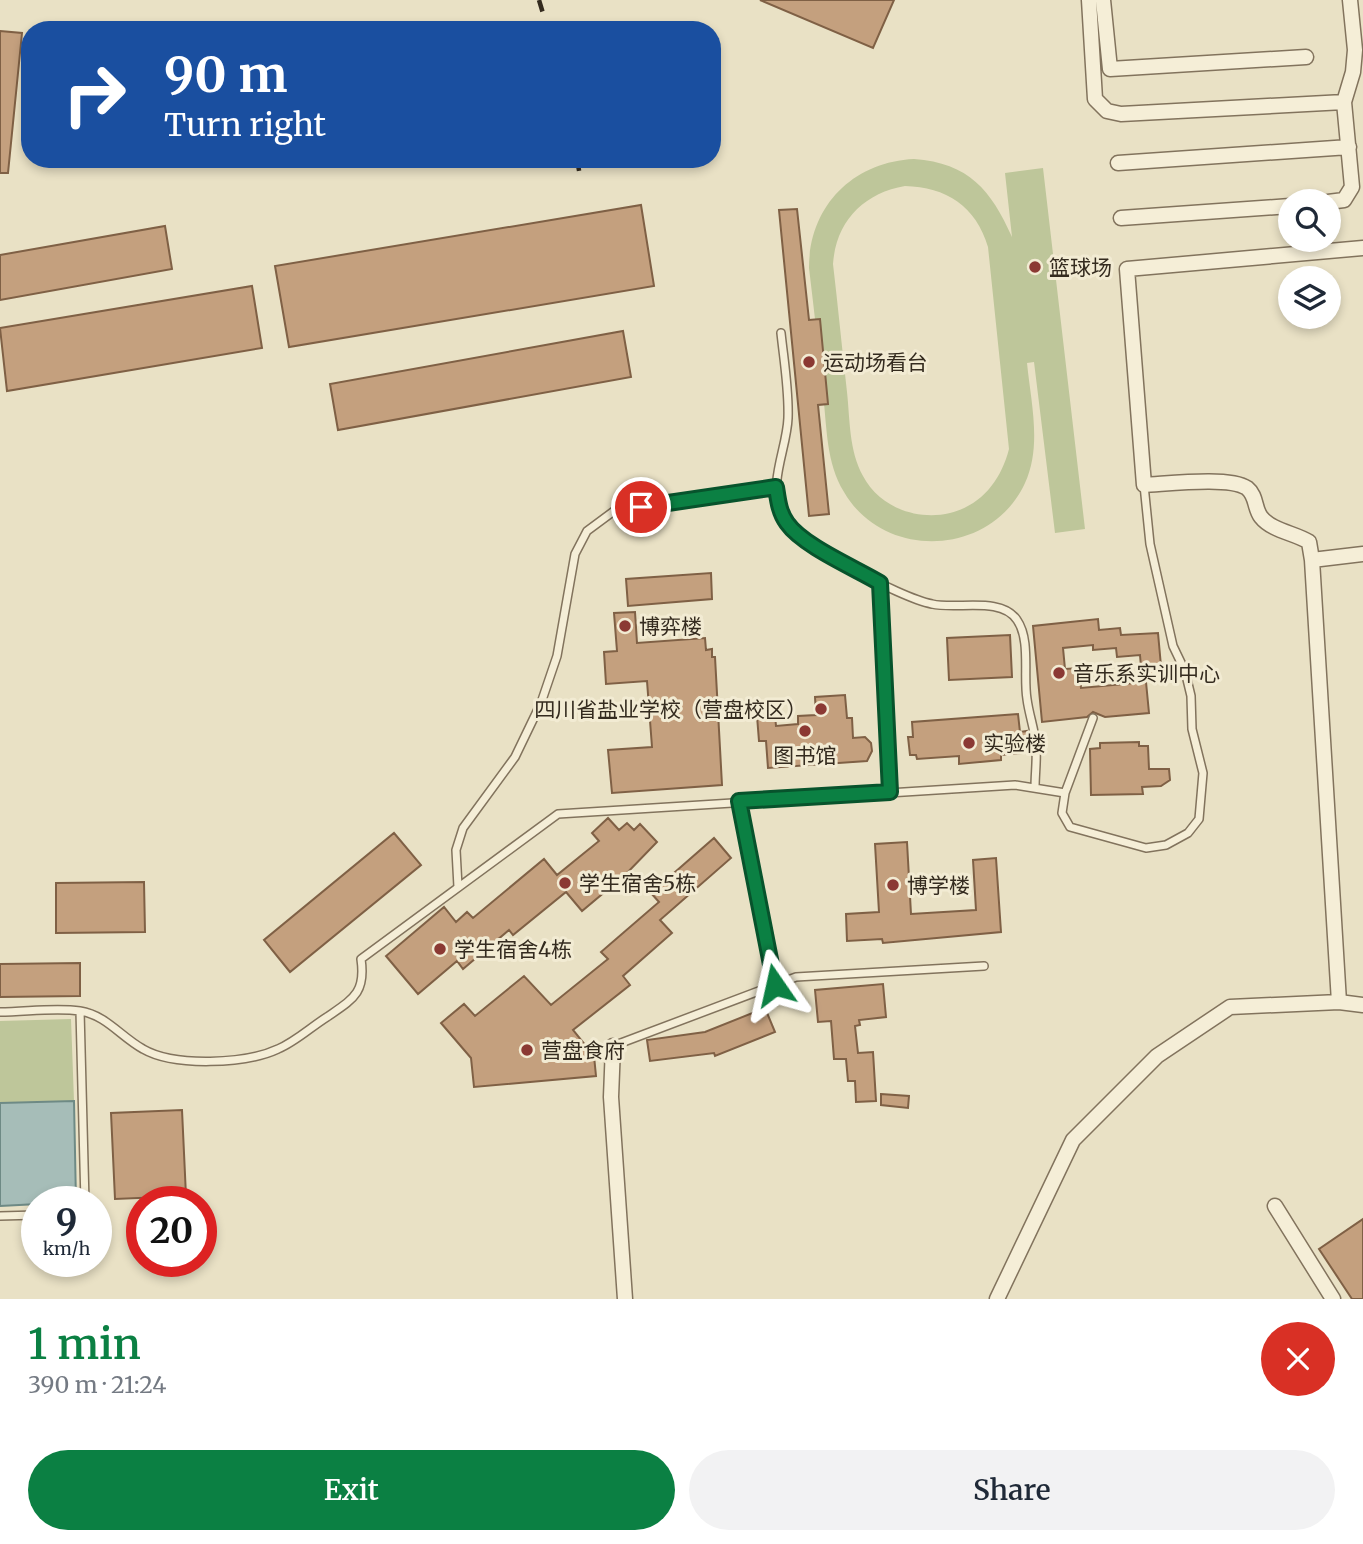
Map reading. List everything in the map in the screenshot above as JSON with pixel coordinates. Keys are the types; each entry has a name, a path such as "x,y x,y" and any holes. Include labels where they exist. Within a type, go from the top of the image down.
{"street":[{"path":"1089,0 1095,99 1107,111 1121,114 1344,102"},
{"path":"1103,0 1110,69 1306,57"},
{"path":"1341,200 1352,187 1344,102 1353,72 1355,50 1350,0"},
{"path":"1118,163 1349,147"},
{"path":"1121,218 1278,207"},
{"path":"1339,1002 1309,541 1276,528 1261,517 1254,496 1245,487 1225,483 1144,485 1127,269 1363,248"},
{"path":"1312,560 1363,554"},
{"path":"997,1299 1073,1140 1157,1056 1230,1007 1339,1002 1363,1005"},
{"path":"613,1046 611,1097 625,1299"},
{"path":"1275,1206 1333,1299"}],"lane":[{"path":"781,333 788,418 776,487 780,510 788,526 816,546 880,583 932,605 991,607 1009,611 1019,622 1023,638 1026,698 1036,746 1035,788"},
{"path":"1093,718 1065,793 1062,813 1070,827 1146,848 1166,845 1188,833 1199,819 1203,773 1192,729 1191,696 1185,671 1174,646 1150,544 1144,485"},
{"path":"458,887 456,850 463,828 515,757 541,702 557,656 575,554 587,531 614,511 776,487"},
{"path":"880,583 890,792"},
{"path":"0,1012 80,1011 104,1018 130,1041 153,1055 187,1060 259,1057 280,1049 357,994 364,978 361,959 558,814 1015,785 1065,793"},
{"path":"739,801 775,985"},
{"path":"613,1046 796,977 984,966"},
{"path":"80,1011 85,1186"},
{"path":"0,1216 21,1215"}],"green space":[{"path":"914,159 950,166 964,173 976,182 996,206 1012,237 1005,173 1043,168 1085,529 1055,533 1034,362 1027,363 1034,424 1030,469 1025,483 1009,507 988,525 963,537 937,541 910,539 884,530 862,514 838,481 827,432 809,268 811,246 826,207 839,191 854,178 892,162","holes":["905,186 920,187 946,195 967,210 976,220 988,247 1009,449 1001,471 981,497 961,509 937,515 912,513 889,503 870,487 858,466 851,435 833,264 835,249 846,222 865,202 890,190"]},
{"path":"71,1019 74,1101 0,1103 0,1021"}],"water":[{"path":"74,1101 76,1186 21,1186 21,1205 0,1206 0,1103"}],"building":[{"path":"760,0 894,0 873,48"},
{"path":"0,31 21,33 21,43 8,173 0,173"},
{"path":"641,205 654,286 289,347 275,266"},
{"name":"运动场看台","path":"797,209 809,320 820,319 828,404 818,405 829,514 809,516 779,210"},
{"path":"165,226 172,269 0,300 0,255"},
{"path":"252,286 262,348 7,391 0,328"},
{"path":"623,331 631,377 338,430 330,384"},
{"path":"711,573 712,599 628,606 626,579"},
{"path":"635,612 637,643 705,638 706,650 712,649 712,657 715,657 722,785 612,793 608,750 652,747 647,681 606,684 604,652 617,651 614,613"},
{"name":"音乐系实训中心","path":"1098,619 1099,630 1120,628 1121,635 1158,633 1162,677 1142,679 1140,655 1117,657 1116,648 1093,650 1093,645 1063,648 1065,669 1079,668 1081,688 1146,682 1149,713 1105,717 1093,712 1087,717 1042,722 1033,626"},
{"path":"1010,635 1012,677 949,680 947,638"},
{"name":"图书馆","path":"845,695 847,718 852,718 853,738 865,737 871,743 872,751 867,761 768,768 766,741 759,741 757,716 775,715 776,726 798,724 798,716 816,715 815,697"},
{"name":"实验楼","path":"1018,714 1020,732 1027,731 1029,748 1021,749 1022,753 1001,755 1001,760 959,764 959,756 917,759 916,755 910,755 908,737 913,737 912,722"},
{"path":"1139,742 1139,746 1148,746 1149,769 1169,769 1170,780 1161,786 1142,787 1143,794 1091,795 1090,749 1100,748 1100,743"},
{"path":"608,818 619,830 627,823 634,830 640,824 657,842 625,875 582,911 566,892 513,935 509,930 463,969 457,961 418,994 386,956 444,907 456,922 467,912 473,918 544,859 557,875 599,841 592,833"},
{"path":"394,833 421,865 290,972 264,940"},
{"path":"714,838 731,858 660,920 672,933 623,976 630,985 573,1030 594,1056 596,1076 474,1087 471,1058 441,1023 464,1004 475,1016 524,976 551,1005 608,959 601,952 659,902 651,893"},
{"name":"博学楼","path":"907,842 911,914 976,910 973,860 996,858 1001,932 883,943 882,939 847,941 846,914 879,912 875,844"},
{"path":"144,882 145,932 56,933 56,883"},
{"path":"80,963 80,996 0,997 0,964"},
{"path":"883,984 886,1017 859,1020 860,1025 855,1026 858,1053 873,1052 876,1101 856,1102 855,1081 848,1081 846,1059 834,1059 831,1021 818,1022 815,990"},
{"path":"765,1008 775,1032 715,1056 714,1053 650,1061 647,1040 705,1032"},
{"path":"881,1094 909,1096 908,1108 881,1105"},
{"path":"182,1110 186,1186 126,1186 126,1199 115,1199 111,1113"},
{"path":"1363,1219 1363,1299 1352,1299 1319,1249"}],"railway":[{"path":"539,0 545,21"},
{"path":"579,168 580,176"}],"place":[{"name":"篮球场","path":"1035,267"},
{"name":"运动场看台","path":"809,362"},
{"name":"博弈楼","path":"625,626"},
{"name":"音乐系实训中心","path":"1059,673"},
{"name":"四川省盐业学校（营盘校区）","path":"821,709"},
{"name":"图书馆","path":"805,731"},
{"name":"实验楼","path":"969,743"},
{"name":"学生宿舍5栋","path":"565,883"},
{"name":"博学楼","path":"893,885"},
{"name":"学生宿舍4栋","path":"440,949"},
{"name":"营盘食府","path":"527,1050"}],"route":[{"path":"641,507 776,487 780,510 788,526 816,546 880,583 890,792 739,801 775,985"}]}
